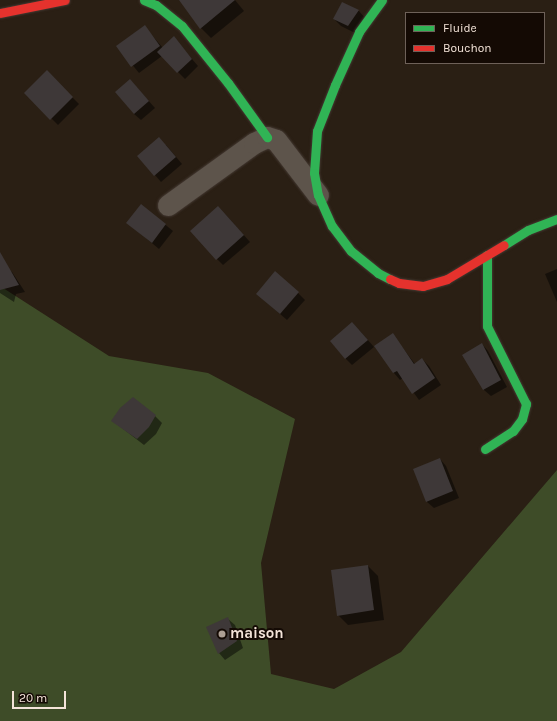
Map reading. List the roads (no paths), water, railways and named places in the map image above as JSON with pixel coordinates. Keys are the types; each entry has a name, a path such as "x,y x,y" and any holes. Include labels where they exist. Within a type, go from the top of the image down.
{"street":[{"path":"0,13 65,0"},
{"path":"144,0 156,5 182,26 228,83 267,137 276,140 318,195 332,226 351,251 378,273 399,283 423,286 447,279 528,230 557,219"},
{"path":"318,195 314,173 317,131 360,32 382,0"},
{"path":"168,205 254,143 267,137"},
{"path":"485,449 513,431 522,419 526,404 518,385 487,326 487,255"}],"place":[{"name":"maison","path":"222,634"}]}
